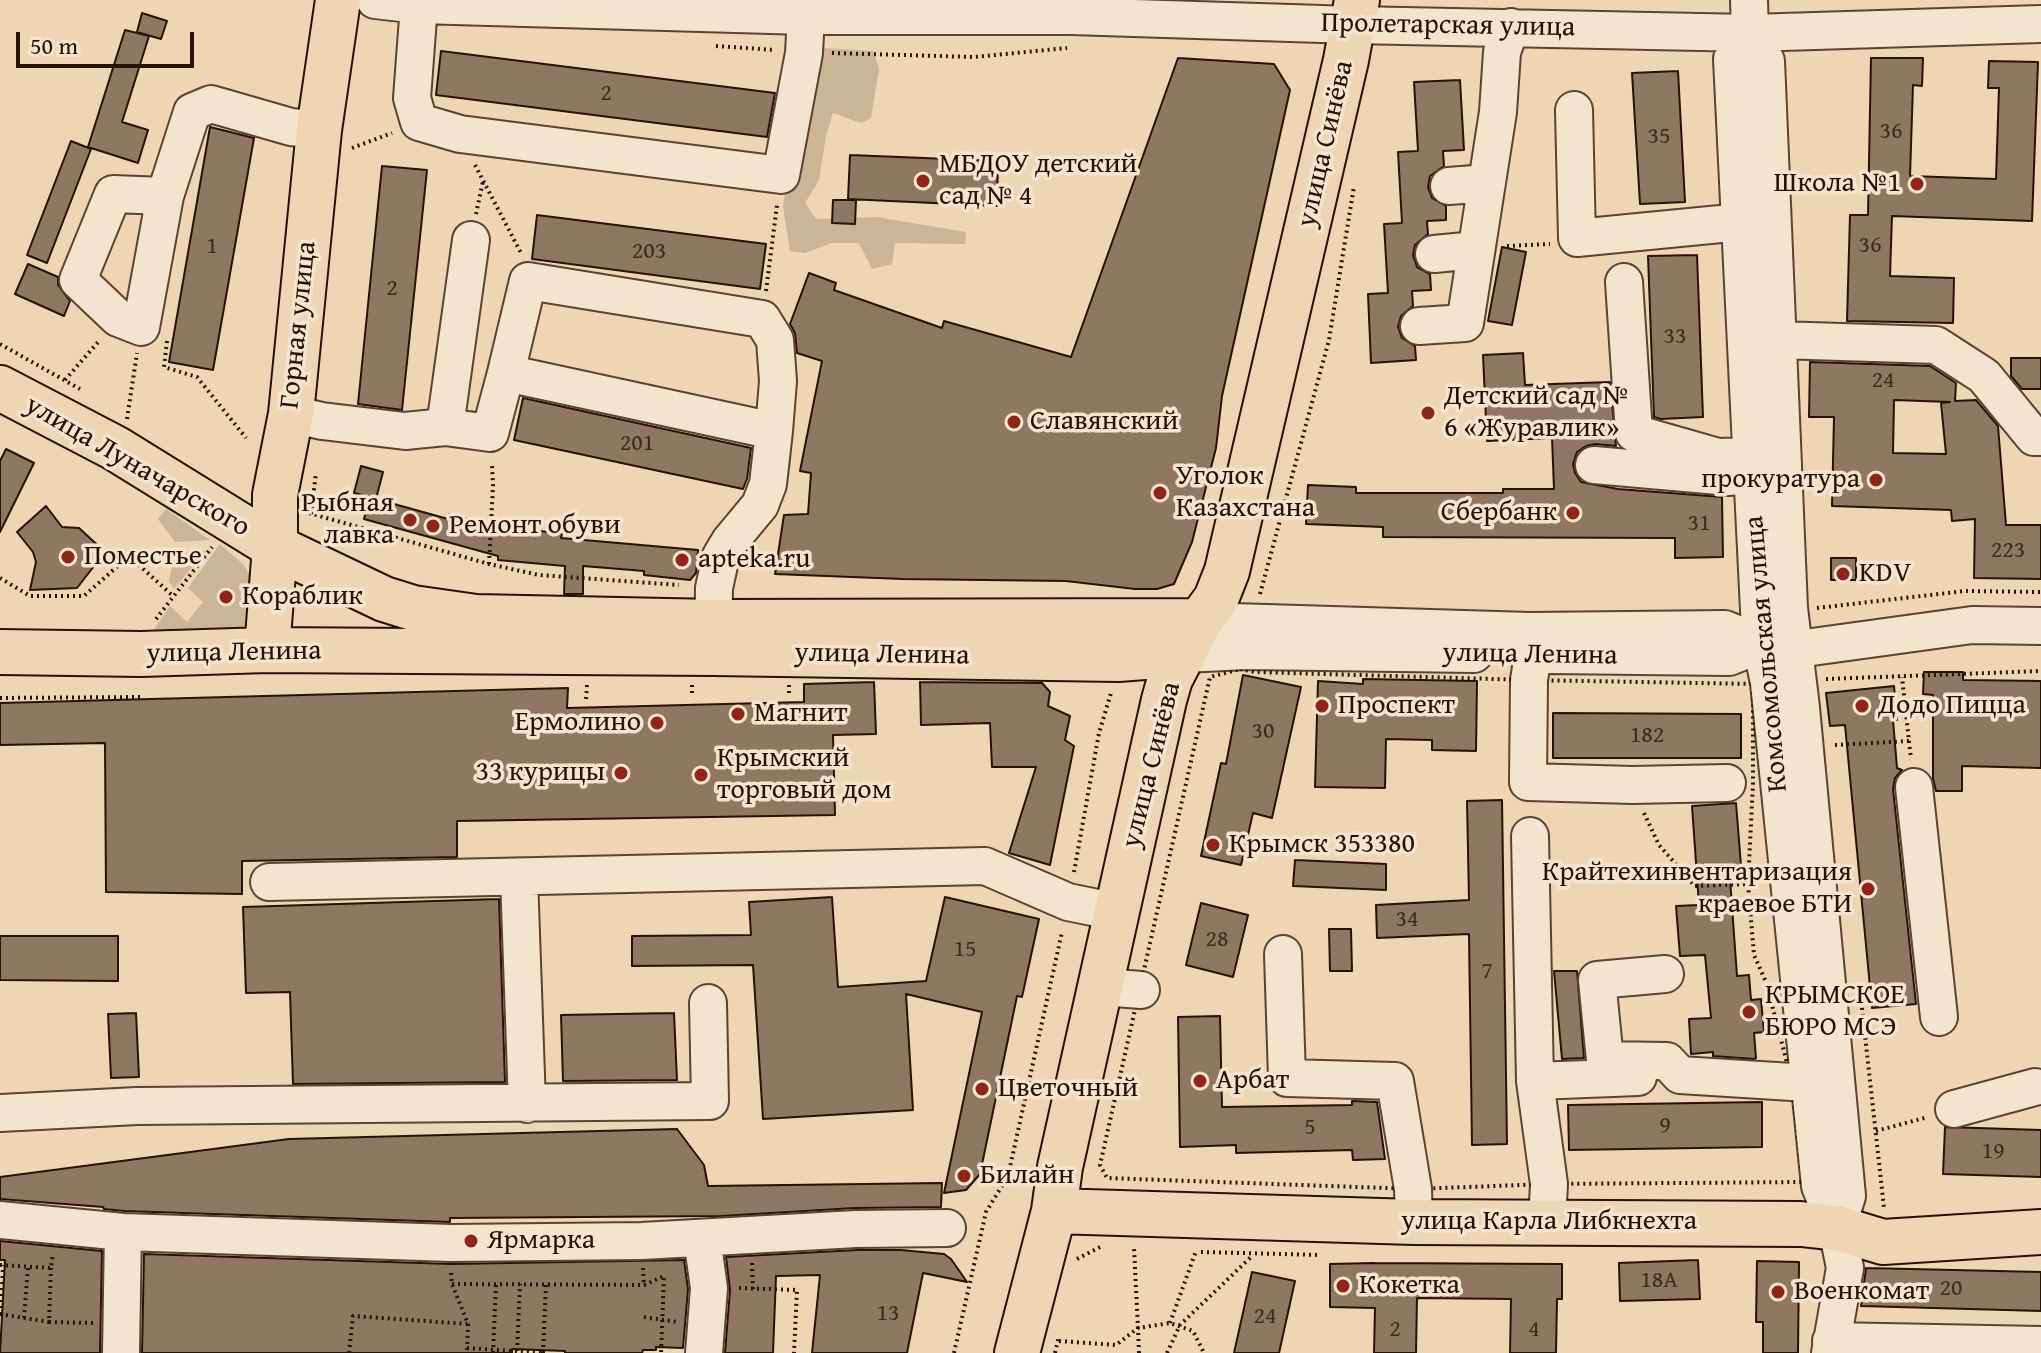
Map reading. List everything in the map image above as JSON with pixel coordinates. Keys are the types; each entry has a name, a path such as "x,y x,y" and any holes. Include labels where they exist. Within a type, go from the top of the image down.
{"main road":[{"name":"Горная улица","path":"267,650 275,547 275,495 291,414 334,139 338,0"},
{"name":"улица Синёва","path":"1038,1347 1060,1167 1121,989 1117,912 1164,700 1170,679 1216,599 1227,571 1355,13"},
{"name":"улица Луначарского","path":"0,388 115,448 275,547"},
{"name":"улица Ленина","path":"275,547 384,599 413,608 476,617 714,637 1118,659 1192,638"},
{"name":"улица Ленина","path":"0,652 141,654 714,637"},
{"name":"улица Карла Либкнехта","path":"1054,1211 1548,1203 1837,1228 1883,1242 2041,1232"}],"street":[{"name":"Пролетарская улица","path":"375,0 419,5 806,16 1071,8 1355,13 1511,27 1749,16 2041,24"},
{"path":"419,5 412,98 419,122 460,134 781,175 804,53 806,16"},
{"name":"Комсомольская улица","path":"1749,16 1732,59 1752,466 1777,646 1801,708 1847,1196 1837,1228"},
{"name":"Комсомольская улица","path":"1749,16 1766,61 1789,608 1769,683 1820,1186 1837,1228 1845,1268 1830,1347"},
{"path":"1419,326 1465,323 1487,183 1483,113 1511,27"},
{"path":"165,196 113,194 78,280 142,325 165,196 192,112 211,104 334,139"},
{"path":"1574,110 1577,238 1741,222"},
{"path":"1449,186 1487,183"},
{"path":"445,427 471,240"},
{"path":"1434,254 1476,250"},
{"path":"291,414 405,431 445,427 490,433 528,281 762,319 775,340 778,381 768,484 760,505 721,556 714,588 714,637"},
{"path":"1624,282 1634,433 1752,466"},
{"path":"1778,340 1936,345 1984,376 2034,437 2041,437"},
{"path":"506,373 774,431"},
{"path":"1594,465 1720,477 1752,466"},
{"name":"улица Ленина","path":"1192,638 1246,651 1729,657 1777,646 1812,647 1972,625 2041,626"},
{"name":"улица Ленина","path":"1192,638 1725,629 1777,646"},
{"path":"1533,655 1529,680 1528,782 1632,785 1727,783"},
{"path":"1914,787 1939,1017"},
{"path":"1530,836 1535,1081 1548,1203"},
{"path":"269,882 985,866 1068,902 1117,912"},
{"path":"519,877 527,1104"},
{"path":"1283,954 1287,1078 1395,1081 1413,1205"},
{"path":"1665,974 1597,980 1605,1060 1667,1061 1680,1075"},
{"path":"0,1113 137,1106 710,1101 708,1003"},
{"path":"1535,1081 1680,1075 1792,1082 1808,1080"},
{"path":"1954,1109 2035,1087"},
{"path":"0,1220 123,1232 451,1243 642,1241 856,1229 947,1228"},
{"path":"121,1338 123,1232"},
{"path":"702,1238 709,1288 704,1353"},
{"path":"1830,1347 2041,1345"}],"path":[{"path":"334,139 419,122"},
{"path":"460,134 520,252 528,281"},
{"path":"1259,595 1329,340 1356,172"},
{"path":"762,319 781,175"},
{"path":"1522,244 1555,244"},
{"path":"65,380 142,325"},
{"path":"127,420 142,325"},
{"path":"142,325 164,367 197,377 246,438"},
{"path":"489,564 493,486 490,433"},
{"path":"152,625 216,542"},
{"path":"0,578 30,596 84,596 129,556 173,596"},
{"path":"1810,609 1965,591 2041,592"},
{"path":"1255,672 1240,669 1210,677 1121,989 1100,1165 1107,1178 1413,1205 1548,1203 1803,1182"},
{"path":"1816,680 2041,671"},
{"path":"1829,746 1909,741 1902,677"},
{"path":"586,699 587,683"},
{"path":"954,1353 986,1212 1008,1176 1068,902 1099,733 1112,687"},
{"path":"0,698 140,697"},
{"path":"1632,785 1659,845 1695,886 1748,884"},
{"path":"1876,1131 1954,1109"},
{"path":"49,1322 51,1268 58,1224"},
{"path":"451,1243 452,1284 468,1324 467,1350 543,1353 546,1285"},
{"path":"1070,1263 1097,1247 1109,1247"},
{"path":"1122,1248 1134,1248 1139,1353"},
{"path":"1167,1353 1180,1325 1253,1255 1181,1250"},
{"path":"1170,1323 1196,1251"},
{"path":"51,1268 2,1265 0,1314 121,1338"},
{"path":"24,1318 28,1267"},
{"path":"452,1284 644,1285 664,1276 661,1353"},
{"path":"493,1351 496,1284"},
{"path":"517,1352 520,1284"},
{"path":"709,1288 797,1290 794,1353"},
{"path":"349,1353 353,1316 468,1324"},
{"path":"1038,1347 1116,1345 1138,1328 1170,1323 1193,1331 1204,1353"},
{"path":"1038,1347 1060,1325"},
{"path":"343,1343 350,1344"},
{"path":"1038,1347 1055,1353"}],"shaded area":[{"path":"822,48 873,51 879,69 871,118 861,123 833,113 819,180 805,203 816,219 877,217 966,232 965,244 895,243 892,264 872,269 859,243 832,243 805,253 790,251 783,207 803,73"},
{"path":"166,509 210,540 175,542 158,519"},
{"path":"220,544 244,565 252,579 248,623 232,635 150,635 170,606 187,622 203,602 188,588"},
{"path":"205,551 174,589 169,581 175,552"}],"building":[{"path":"142,13 167,21 161,39 137,32"},
{"path":"125,30 149,36 122,122 148,130 138,163 88,147"},
{"path":"441,51 775,93 767,137 436,95"},
{"name":"Славянский","path":"1178,58 1274,64 1290,90 1222,396 1216,448 1192,542 1174,584 1157,589 1135,589 1066,581 775,574 784,515 808,514 811,473 800,471 822,361 797,353 795,333 790,324 809,273 836,283 834,290 942,328 944,321 1071,357"},
{"path":"1871,58 1923,58 1922,86 1913,85 1910,176 1996,179 1999,88 1988,88 1989,61 2038,62 2032,221 1892,216 1890,276 1954,278 1953,323 1847,321 1850,215 1868,215"},
{"path":"1678,71 1685,202 1640,204 1632,73"},
{"path":"1460,80 1464,150 1443,151 1444,166 1430,176 1428,187 1432,198 1446,206 1446,220 1427,221 1428,234 1415,245 1413,255 1417,267 1430,274 1431,290 1412,291 1413,306 1401,316 1398,327 1402,338 1415,346 1416,360 1371,363 1368,294 1388,293 1384,224 1402,223 1398,152 1418,151 1414,82"},
{"path":"210,127 254,138 213,370 169,362"},
{"path":"71,141 91,149 47,263 27,255"},
{"name":"МБДОУ детский сад № 4","path":"850,155 998,161 997,206 848,199"},
{"path":"382,166 427,170 402,410 358,404"},
{"path":"833,200 856,200 855,224 832,223"},
{"path":"537,215 766,244 760,289 532,259"},
{"path":"1502,247 1526,252 1512,325 1488,321"},
{"path":"1697,255 1703,417 1661,419 1654,417 1648,256"},
{"path":"28,264 58,277 58,285 70,301 64,316 15,294"},
{"path":"1523,353 1525,385 1610,382 1616,446 1595,444 1577,452 1573,464 1581,482 1618,489 1722,497 1723,557 1675,558 1675,538 1383,537 1383,527 1306,524 1308,485 1356,487 1356,493 1503,493 1503,489 1554,489 1552,438 1487,441 1483,355"},
{"path":"2011,358 2041,358 2041,389 2022,389 2011,376"},
{"path":"1810,362 1930,366 1956,383 1955,401 1976,400 1998,426 2006,525 2041,525 2041,579 1974,578 1975,519 1952,521 1951,510 1832,506 1834,417 1809,417","holes":["1894,400 1950,402 1941,403 1946,454 1893,453"]},
{"path":"523,398 751,448 747,479 743,489 514,440"},
{"path":"6,449 34,463 0,532 0,461"},
{"path":"361,466 383,472 376,499 448,519 449,514 487,524 486,531 538,535 538,531 562,533 561,538 698,550 696,573 690,580 644,575 644,571 583,566 583,594 564,594 565,566 498,560 498,556 364,519 370,497 354,493"},
{"name":"Поместье","path":"46,506 62,527 79,528 105,552 77,588 30,590 36,562 33,552 17,532"},
{"name":"KDV","path":"1831,558 1856,558 1856,580 1831,580"},
{"path":"1924,672 1963,672 1963,680 2041,681 2041,768 1962,766 1962,791 1936,791 1933,779 1933,695 1923,694"},
{"path":"1243,675 1301,687 1272,818 1253,813 1241,865 1201,856 1221,763 1226,764"},
{"path":"1363,679 1477,681 1476,751 1432,750 1432,740 1386,739 1385,788 1315,787 1318,681 1363,684"},
{"path":"874,682 876,734 833,735 835,815 457,821 457,857 242,861 242,894 106,892 105,743 0,745 0,703 568,688 567,708 804,702 804,684"},
{"path":"920,682 1042,683 1050,692 1048,706 1070,716 1065,740 1074,746 1050,865 1009,853 1036,767 992,767 990,723 921,725"},
{"path":"1894,686 1897,768 1902,770 1895,778 1893,789 1916,1004 1872,1008 1845,725 1830,726 1826,693"},
{"path":"1553,713 1741,714 1741,758 1553,758"},
{"path":"1502,800 1507,1144 1472,1145 1469,934 1377,938 1376,905 1469,900 1467,801"},
{"path":"1736,803 1742,878 1730,879 1737,976 1749,975 1751,1000 1761,999 1764,1032 1754,1033 1754,1059 1713,1056 1713,1052 1691,1054 1689,1019 1711,1018 1705,955 1680,956 1676,906 1699,905 1692,806"},
{"path":"1295,860 1386,864 1386,890 1293,886"},
{"path":"832,897 838,987 926,981 945,897 1039,919 1022,997 1017,996 980,1174 966,1190 944,1193 982,1012 906,994 913,1110 763,1119 753,965 632,966 632,936 751,935 749,902"},
{"path":"499,899 505,1082 293,1084 290,992 246,993 243,907"},
{"path":"1201,903 1248,915 1233,977 1186,965"},
{"path":"1329,929 1351,929 1352,971 1330,971"},
{"path":"0,936 118,936 118,981 0,980"},
{"path":"1554,971 1577,971 1584,1058 1562,1059"},
{"path":"136,1013 139,1077 111,1078 108,1014"},
{"path":"674,1013 677,1080 563,1081 561,1015"},
{"path":"1220,1016 1222,1107 1377,1102 1385,1159 1353,1160 1352,1150 1236,1153 1236,1145 1180,1147 1178,1017"},
{"path":"1762,1102 1762,1147 1569,1150 1568,1105"},
{"path":"1945,1127 2041,1130 2041,1177 1943,1174"},
{"path":"677,1129 704,1165 708,1186 942,1183 941,1207 855,1208 721,1216 450,1218 450,1222 124,1211 0,1199 0,1177 289,1139"},
{"path":"0,1241 102,1251 100,1353 0,1353 5,1260 0,1260"},
{"path":"857,1250 944,1254 967,1282 923,1273 907,1353 812,1353 820,1275 776,1276 773,1353 725,1353 730,1290 726,1257"},
{"path":"144,1254 451,1264 684,1260 688,1289 683,1348 656,1347 656,1350 643,1350 642,1353 512,1349 512,1353 142,1353"},
{"path":"1698,1260 1700,1299 1620,1301 1619,1263"},
{"name":"Военкомат","path":"1757,1261 1799,1262 1798,1353 1763,1353 1763,1322 1756,1322"},
{"path":"1330,1264 1562,1264 1562,1299 1557,1299 1556,1353 1510,1353 1511,1299 1417,1298 1416,1353 1374,1353 1375,1308 1330,1307"},
{"path":"1866,1268 2041,1272 2041,1311 1861,1306"},
{"path":"1252,1272 1295,1281 1279,1353 1234,1353"}],"place":[{"name":"МБДОУ детский сад № 4","path":"923,181"},
{"name":"Школа №1","path":"1917,184"},
{"name":"Детский сад № 6 «Журавлик»","path":"1428,413"},
{"name":"Славянский","path":"1014,422"},
{"name":"прокуратура","path":"1876,480"},
{"name":"Уголок Казахстана","path":"1160,493"},
{"name":"Сбербанк","path":"1573,513"},
{"name":"Рыбная лавка","path":"410,520"},
{"name":"Ремонт обуви","path":"433,526"},
{"name":"Поместье","path":"68,557"},
{"name":"apteka.ru","path":"682,560"},
{"name":"KDV","path":"1843,574"},
{"name":"Кораблик","path":"226,597"},
{"name":"Проспект","path":"1322,706"},
{"name":"Додо Пицца","path":"1862,706"},
{"name":"Магнит","path":"738,714"},
{"name":"Ермолино","path":"657,723"},
{"name":"33 курицы","path":"621,773"},
{"name":"Крымский торговый дом","path":"701,775"},
{"name":"Крымск 353380","path":"1213,845"},
{"name":"Крайтехинвентаризация краевое БТИ","path":"1868,889"},
{"name":"КРЫМСКОЕ БЮРО МСЭ","path":"1749,1012"},
{"name":"Арбат","path":"1200,1081"},
{"name":"Цветочный","path":"982,1089"},
{"name":"Билайн","path":"964,1176"},
{"name":"Ярмарка","path":"471,1241"},
{"name":"Кокетка","path":"1343,1286"},
{"name":"Военкомат","path":"1778,1292"}]}
